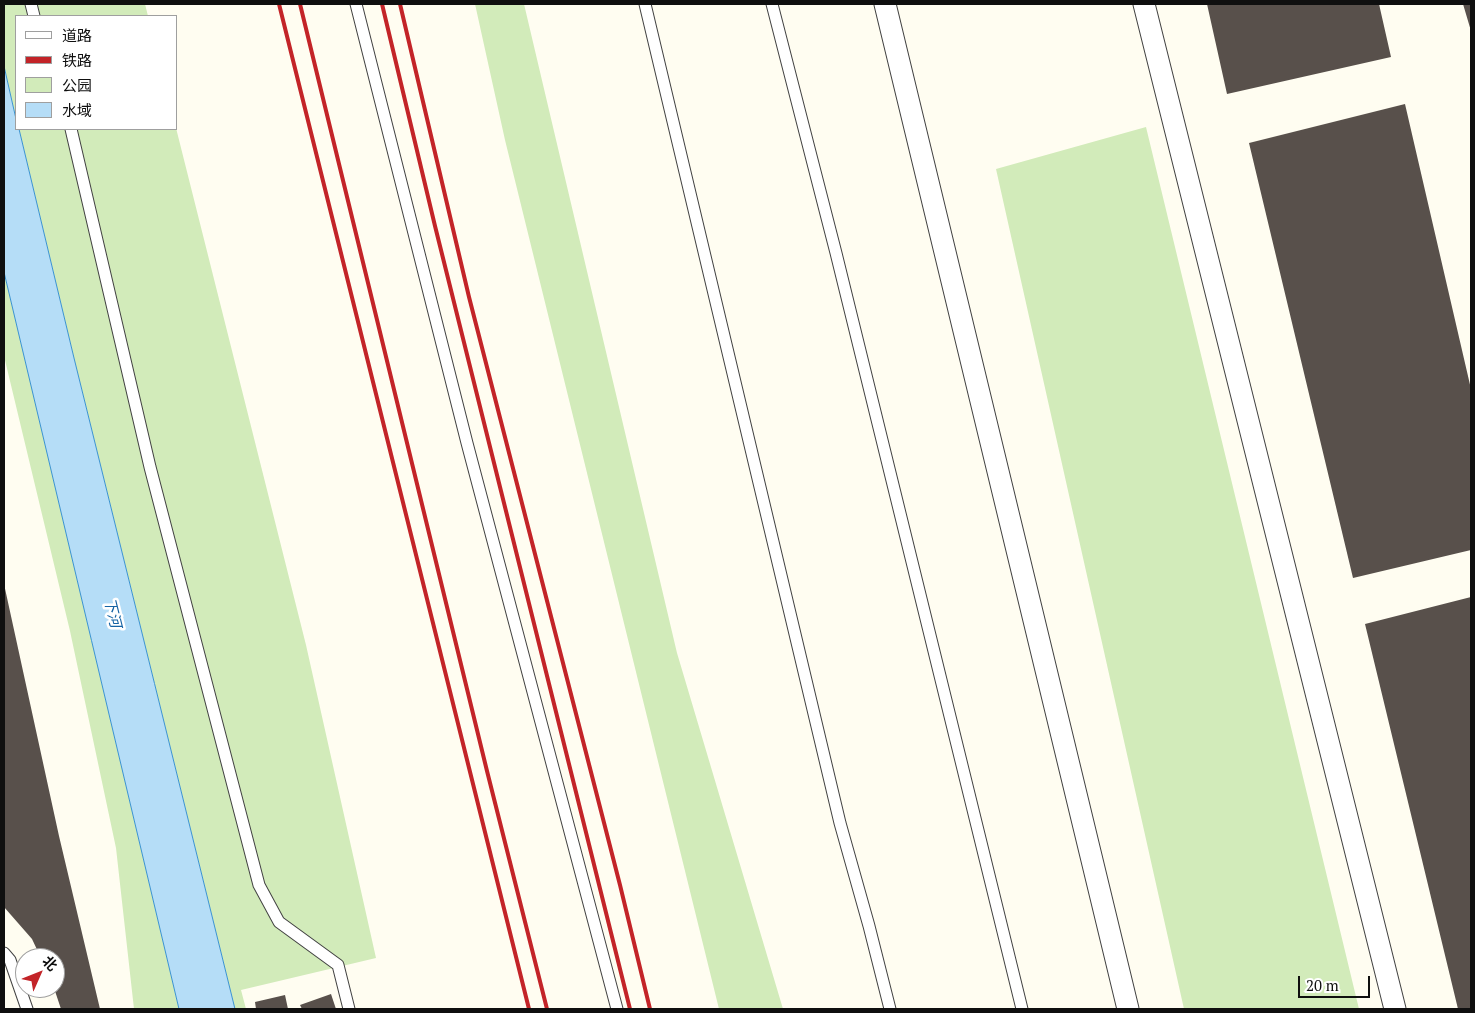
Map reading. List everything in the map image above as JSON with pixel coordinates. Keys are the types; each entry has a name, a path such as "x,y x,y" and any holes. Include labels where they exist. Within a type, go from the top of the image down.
{"street":[{"path":"886,4 1128,1009"},
{"path":"1144,4 1395,1009"}],"lane":[{"path":"356,4 464,434 617,1009"},
{"path":"645,4 840,823 890,1009"},
{"path":"772,4 836,253 1022,1009"},
{"path":"71,130 150,467 259,885 279,922 338,964 349,1009"},
{"path":"4,953 10,960 27,1009"}],"green space":[{"path":"4,4 145,4 148,15 15,15 15,115 4,66"},
{"path":"475,4 524,4 677,653 783,1009 719,1009 505,140"},
{"path":"1146,127 1359,1009 1184,1009 996,169"},
{"path":"19,130 177,130 306,645 376,958 241,990 246,1009 235,1009"},
{"path":"4,272 179,1009 134,1009 116,848 70,631 4,356"}],"water":[{"name":"下河","path":"4,66 15,115 15,130 19,130 235,1009 179,1009 4,272"}],"building":[{"path":"1207,4 1379,4 1391,57 1227,94"},
{"path":"1463,4 1471,4 1471,31"},
{"path":"1405,104 1471,389 1471,550 1353,578 1249,143"},
{"path":"4,584 59,836 100,1009 61,1009 57,998 65,998 65,948 36,948 32,939 4,907"},
{"path":"1471,597 1471,1009 1458,1009 1365,624"},
{"path":"331,994 336,1009 302,1009 300,1005"},
{"path":"285,995 288,1009 256,1009 255,1002"}],"railway":[{"path":"279,4 529,1009"},
{"path":"300,4 547,1009"},
{"path":"382,4 435,226 630,1009"},
{"path":"400,4 469,297 650,1009"}]}
